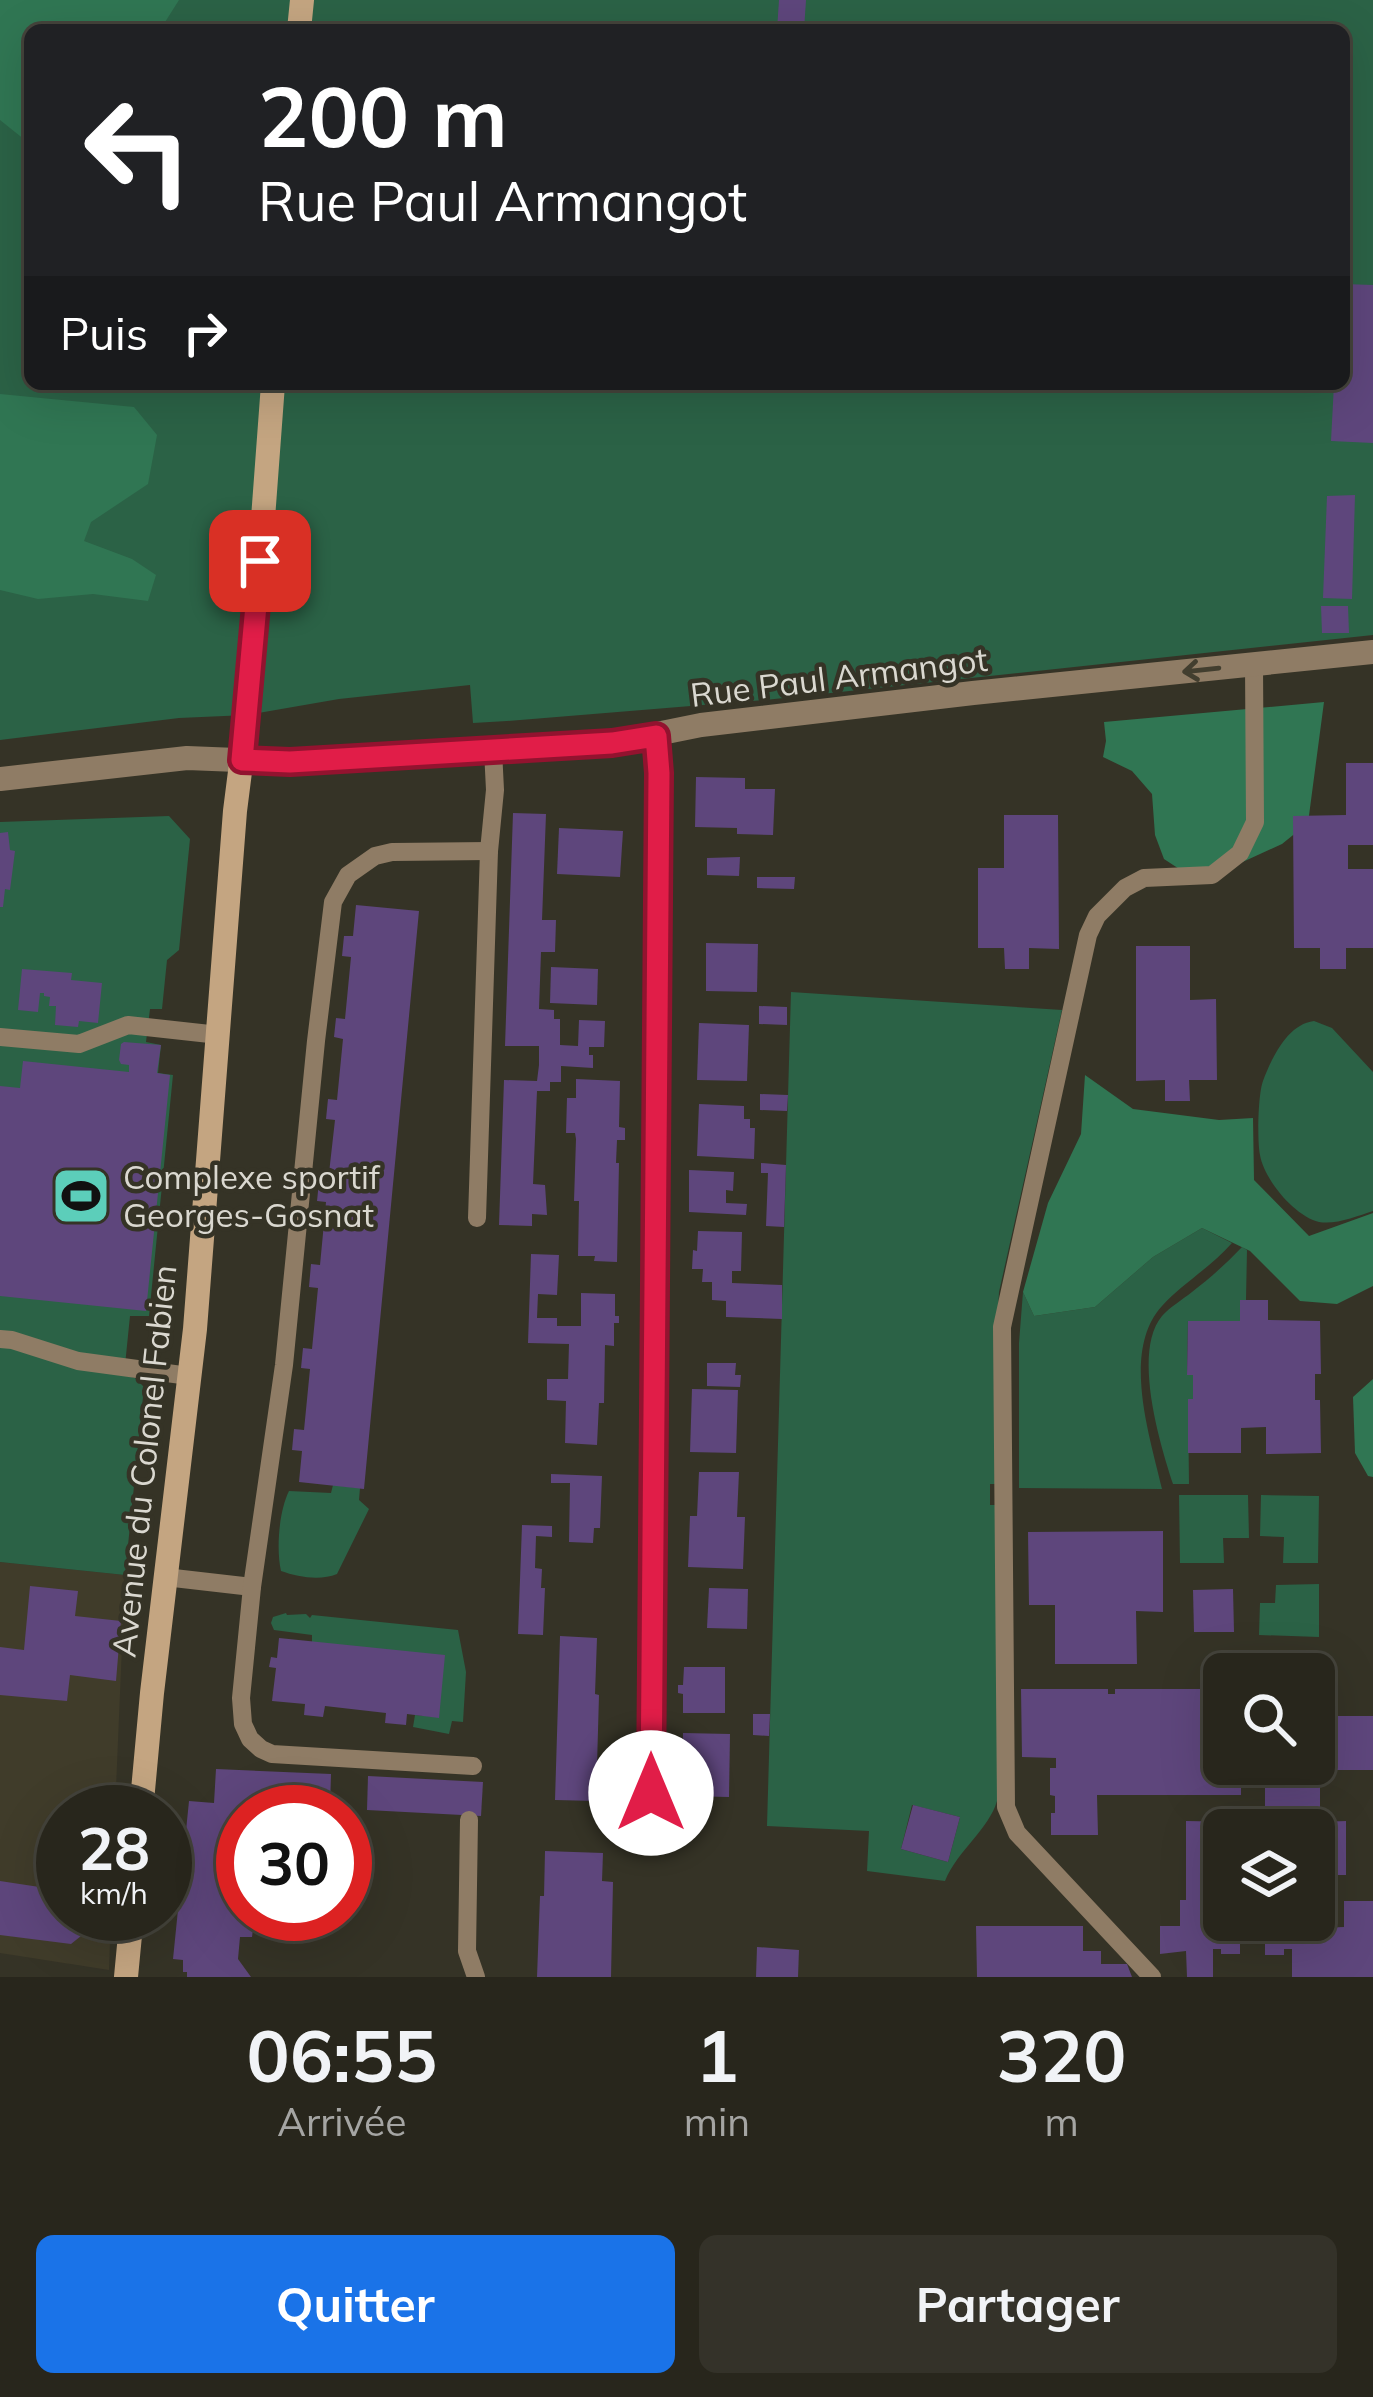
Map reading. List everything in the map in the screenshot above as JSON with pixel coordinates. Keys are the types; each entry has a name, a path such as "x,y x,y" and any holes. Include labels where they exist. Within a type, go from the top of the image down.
{"street":[{"name":"Avenue du Colonel Fabien","path":"144,1785 189,1376 273,390"},
{"name":"Rue Paul Armangot","path":"0,779 187,758 290,762 612,743 701,725 1373,652"},
{"path":"651,1793 656,736"},
{"path":"126,1977 129,1941"}],"lane":[{"path":"1152,1977 1017,1833 1006,1808 1002,1327 1088,935 1111,900 1144,878 1212,875 1240,853 1256,822 1254,665"},
{"path":"477,1218 493,750"},
{"path":"473,1766 272,1754 250,1739 242,1711 252,1587 284,1365 333,902 348,875 375,856 489,851"},
{"path":"0,1037 79,1044 128,1025 219,1034"},
{"path":"0,1339 78,1361 189,1376"},
{"path":"165,1577 252,1587"},
{"path":"469,1820 467,1951 476,1977"}],"shaded area":[{"path":"0,1562 125,1575 116,1785 36,1785 36,1941 110,1941 109,1970 0,1953"}],"green space":[{"path":"0,0 1373,0 1373,635 765,700 507,721 473,723 470,685 247,715 179,718 0,740"},
{"path":"0,0 179,0 164,24 24,24 24,139 0,120"},
{"path":"0,394 134,407 157,435 148,484 91,522 84,541 132,559 156,575 148,601 93,594 38,599 0,590"},
{"path":"1324,702 1308,823 1282,844 1199,882 1164,859 1155,835 1152,794 1132,771 1103,757 1104,722"},
{"name":"Complexe sportif Georges-Gosnat","path":"169,816 190,839 179,950 167,960 162,1009 150,1009 146,1042 161,1045 158,1073 173,1075 149,1316 130,1316 124,1375 144,1387 125,1575 0,1562 0,822"},
{"path":"791,992 1062,1010 999,1292 997,1484 990,1484 990,1505 997,1505 997,1801 945,1881 867,1871 869,1831 767,1826","holes":["912,1805 960,1817 948,1862 901,1849"]},
{"path":"1314,1021 1332,1028 1373,1072 1373,1211 1332,1222 1309,1218 1290,1204 1267,1175 1259,1148 1263,1081 1289,1035"},
{"path":"1085,1075 1133,1109 1219,1120 1253,1118 1254,1180 1309,1236 1373,1213 1373,1286 1337,1304 1300,1301 1250,1251 1202,1228 1153,1257 1095,1307 1034,1316 1023,1292 1048,1203 1081,1134"},
{"path":"1202,1228 1232,1243 1162,1306 1143,1346 1142,1394 1162,1489 1019,1488 1023,1292 1034,1316 1095,1307 1153,1257"},
{"path":"1242,1247 1247,1250 1246,1300 1240,1301 1240,1321 1188,1321 1187,1374 1193,1375 1193,1399 1188,1400 1189,1484 1173,1484 1151,1398 1153,1332 1165,1313"},
{"path":"1373,1379 1373,1477 1355,1453 1353,1397"},
{"path":"333,1485 360,1488 359,1500 369,1509 337,1574 309,1577 281,1571 279,1530 289,1491 331,1493"},
{"path":"1179,1495 1248,1495 1249,1538 1223,1538 1224,1563 1180,1563"},
{"path":"1261,1495 1319,1496 1318,1563 1283,1563 1284,1537 1260,1536"},
{"path":"1319,1584 1319,1637 1259,1635 1260,1603 1275,1603 1276,1585"},
{"path":"286,1613 458,1630 466,1672 463,1722 452,1721 449,1734 413,1727 415,1715 439,1717 312,1642 312,1635 274,1630 273,1617"}],"building":[{"path":"779,0 806,0 804,24 777,24"},
{"path":"1350,284 1373,285 1373,443 1331,441 1334,390 1350,390"},
{"path":"1355,495 1352,599 1323,598 1327,496"},
{"path":"1321,606 1348,606 1349,633 1322,633"},
{"path":"1346,763 1373,763 1373,845 1348,845 1348,869 1373,869 1373,948 1346,948 1346,969 1320,969 1320,948 1294,948 1293,816 1346,815"},
{"path":"696,777 745,778 745,789 775,789 773,835 695,827"},
{"path":"513,813 546,814 542,920 556,920 555,952 541,952 539,1009 554,1010 554,1019 560,1019 560,1045 578,1046 579,1020 605,1021 604,1047 589,1047 593,1068 561,1066 561,1082 550,1082 550,1091 537,1091 533,1184 545,1185 547,1215 532,1214 532,1226 499,1225 504,1080 537,1081 539,1065 539,1046 505,1046"},
{"path":"1004,815 1058,815 1059,949 1029,948 1029,969 1005,969 1004,948 978,948 978,868 1004,868"},
{"path":"559,828 623,831 620,877 557,874"},
{"path":"8,832 10,850 15,851 10,890 5,889 0,907 0,833"},
{"path":"740,857 739,876 707,875 707,858"},
{"path":"757,877 795,877 794,889 757,888"},
{"path":"356,905 419,911 364,1489 299,1482 302,1451 292,1450 294,1429 304,1430 310,1369 301,1368 303,1348 312,1349 318,1288 309,1287 311,1264 320,1265 326,1202 317,1201 319,1182 328,1182 335,1120 326,1119 328,1099 337,1100 343,1039 334,1037 336,1018 345,1019 351,957 342,956 344,936 353,936"},
{"path":"706,943 758,944 757,992 706,991"},
{"path":"1136,946 1190,946 1190,1000 1216,999 1217,1080 1189,1080 1190,1101 1165,1101 1165,1080 1136,1081"},
{"path":"551,967 598,969 597,1005 550,1003"},
{"path":"22,969 72,973 71,980 102,983 98,1023 55,1025 56,1006 49,1006 50,997 44,993 40,993 38,1012 18,1010"},
{"path":"759,1006 787,1007 787,1025 759,1024"},
{"path":"699,1023 749,1025 747,1081 697,1080"},
{"path":"124,1042 161,1045 157,1073 170,1075 146,1311 0,1296 0,1086 20,1088 23,1061 129,1072 129,1065 119,1060"},
{"path":"576,1079 620,1081 619,1127 625,1128 625,1140 617,1140 617,1262 578,1256 576,1139 575,1133 566,1133 567,1098 576,1098"},
{"path":"760,1094 788,1095 787,1111 760,1110"},
{"path":"699,1104 744,1106 744,1119 750,1119 750,1128 755,1128 754,1159 697,1156"},
{"path":"761,1163 786,1165 784,1227 766,1226 768,1173 761,1173"},
{"path":"689,1170 734,1172 733,1191 726,1190 726,1203 747,1204 746,1215 689,1212"},
{"path":"698,1231 742,1232 741,1271 732,1271 732,1283 782,1285 782,1319 726,1317 726,1301 712,1300 712,1282 702,1282 703,1269 692,1269"},
{"path":"531,1254 559,1255 557,1295 538,1294 537,1318 557,1318 557,1326 581,1326 581,1293 615,1294 619,1323 614,1323 614,1346 605,1345 604,1403 599,1403 597,1445 565,1443 566,1401 547,1400 547,1379 568,1379 569,1344 528,1343"},
{"path":"1240,1300 1268,1300 1268,1320 1320,1321 1321,1374 1315,1374 1315,1400 1320,1400 1321,1453 1266,1454 1266,1427 1241,1428 1241,1453 1188,1453 1193,1375 1187,1375 1188,1321 1240,1321"},
{"path":"707,1363 736,1363 740,1387 707,1386"},
{"path":"692,1389 738,1390 736,1453 690,1452"},
{"path":"699,1472 739,1472 737,1517 745,1517 743,1569 688,1567 690,1516 697,1516"},
{"path":"551,1474 602,1476 600,1528 594,1528 593,1543 569,1542 570,1483 551,1483"},
{"path":"522,1525 552,1526 552,1537 536,1536 535,1568 542,1569 541,1588 545,1588 543,1635 518,1634"},
{"path":"1163,1531 1163,1612 1136,1611 1137,1664 1055,1664 1055,1605 1029,1605 1028,1532"},
{"path":"30,1586 78,1591 75,1616 121,1621 116,1681 70,1675 67,1701 0,1695 0,1647 24,1650"},
{"path":"709,1588 748,1589 747,1629 707,1628"},
{"path":"1233,1589 1234,1632 1194,1632 1193,1590"},
{"path":"560,1636 597,1638 596,1801 555,1800"},
{"path":"279,1638 445,1655 439,1718 407,1714 406,1725 385,1723 386,1713 325,1706 323,1717 304,1715 305,1704 272,1701 276,1668 269,1667 271,1657 277,1658"},
{"path":"684,1667 725,1667 725,1713 683,1713 678,1685 683,1685"},
{"path":"1203,1684 1203,1785 1241,1785 1241,1795 1097,1795 1098,1835 1051,1835 1055,1796 1050,1795 1050,1768 1056,1768 1056,1758 1022,1757 1021,1689 1108,1689 1108,1694 1115,1694 1115,1689 1202,1689"},
{"path":"753,1714 770,1714 769,1736 753,1735"},
{"path":"1335,1716 1373,1716 1373,1770 1335,1770"},
{"path":"683,1733 730,1734 729,1797 682,1796"},
{"path":"216,1769 331,1774 331,1785 216,1785 216,1941 240,1941 238,1959 251,1977 187,1977 183,1960 173,1959 175,1941 192,1941 192,1801 214,1803"},
{"path":"368,1776 483,1782 481,1816 372,1810 372,1785 368,1785"},
{"path":"1265,1785 1320,1785 1320,1809 1265,1809"},
{"path":"913,1805 960,1817 948,1862 901,1849"},
{"path":"1186,1821 1203,1821 1203,1941 1240,1941 1240,1954 1213,1949 1213,1977 1187,1977 1186,1951 1160,1954 1160,1926 1180,1926 1180,1900 1186,1900"},
{"path":"1335,1821 1346,1821 1346,1875 1335,1875"},
{"path":"545,1851 603,1853 602,1881 613,1882 611,1977 537,1977"},
{"path":"0,1881 36,1886 36,1940 0,1935"},
{"path":"1344,1901 1373,1901 1373,1977 1292,1977 1292,1949 1284,1949 1284,1955 1265,1955 1265,1941 1335,1941 1335,1927 1344,1927"},
{"path":"976,1926 1083,1926 1083,1951 1101,1951 1101,1964 1127,1964 1132,1977 977,1977"},
{"path":"757,1947 799,1950 798,1977 756,1977"}],"place":[{"name":"Complexe sportif Georges-Gosnat","path":"81,1196"}],"route":[{"path":"260,561 242,760 290,762 612,743 656,736 651,1793"}]}
